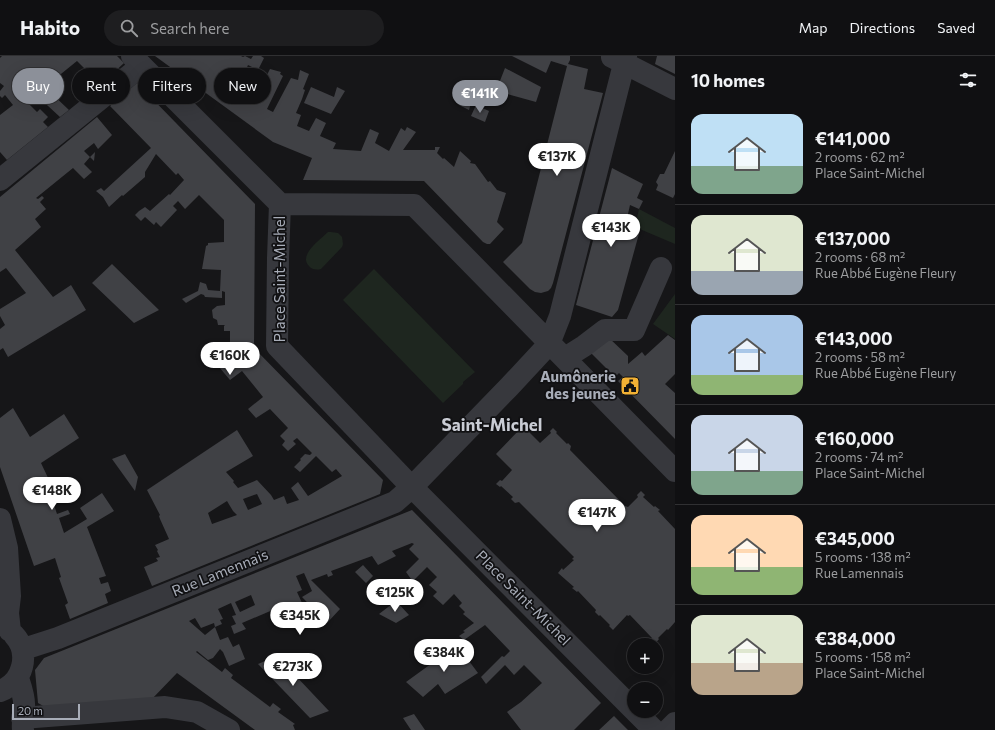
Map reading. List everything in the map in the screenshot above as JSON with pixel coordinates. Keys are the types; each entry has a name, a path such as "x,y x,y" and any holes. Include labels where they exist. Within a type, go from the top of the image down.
{"street":[{"path":"557,351 560,316 621,58 675,89"},
{"path":"0,180 136,61 280,204"},
{"name":"Place Saint-Michel","path":"627,702 412,487 277,346 280,204 414,205 675,471"},
{"path":"412,487 509,387 557,351 584,346 605,330 634,330 661,268"},
{"name":"Rue Lamennais","path":"11,635 30,647 58,638 395,502 412,487"},
{"path":"0,519 7,548 10,596 8,613 11,635 24,658 22,669 18,678 11,686 0,691"},
{"path":"0,593 8,570"},
{"path":"18,678 23,696 24,707 22,724"},
{"path":"0,698 22,724"},
{"path":"22,724 165,707 197,712 229,730"},
{"name":"Place Saint-Michel","path":"643,718 654,730"},
{"path":"668,730 675,723"}],"shaded area":[{"path":"639,209 675,228 675,244 635,227"},
{"path":"328,232 338,233 342,237 342,247 321,269 313,269 306,262 306,257 311,248"},
{"path":"374,269 475,372 443,403 343,300"},
{"path":"675,294 675,339 653,324"}],"building":[{"path":"2,56 117,56 124,63 119,68 84,68 77,61 64,72 64,68 12,68 12,104 5,95 2,98 0,96 0,91 4,86 0,83 0,58"},
{"path":"155,56 245,56 251,59 253,56 261,56 264,58 259,68 254,68 248,65 247,68 214,68 214,99 206,93 206,68 171,68"},
{"path":"512,56 570,56 568,64 588,69 584,89 603,93 553,283 548,291 541,293 530,289 503,262 522,243 567,66 551,61 546,73"},
{"path":"657,56 675,56 675,74 655,64"},
{"path":"505,68 541,87 536,102 496,91"},
{"path":"271,69 281,72 280,74 283,76 271,101"},
{"path":"300,70 309,74 303,89 305,90 302,99 296,113 301,115 297,126 309,131 316,118 326,123 320,136 336,143 333,149 361,151 370,129 379,133 375,143 389,151 401,128 405,131 407,127 416,132 403,150 435,150 435,147 440,147 437,153 454,167 460,151 471,161 470,163 475,164 488,182 490,181 497,190 506,193 497,222 504,229 490,244 483,242 424,181 303,180 312,158 273,142 221,104 269,104 267,109 273,112 291,78 298,80"},
{"path":"137,83 138,104 157,104 255,204 254,348 383,480 380,494 152,586 144,567 158,561 156,558 160,557 155,545 169,539 160,519 160,515 147,490 237,430 253,456 226,472 238,488 257,480 274,500 284,496 287,504 299,500 291,488 298,482 308,496 342,476 336,469 332,472 316,456 300,472 294,467 305,454 310,455 312,453 297,438 293,441 296,444 288,451 282,445 285,441 280,436 288,428 270,409 256,418 248,409 263,397 242,371 230,380 214,361 227,352 236,364 241,360 230,348 230,331 224,331 225,325 218,325 217,320 213,318 212,310 217,306 225,305 225,292 222,291 222,298 205,297 201,294 186,303 182,299 198,291 200,282 206,284 208,290 220,291 221,270 202,269 206,246 208,243 224,242 224,220 199,195 185,209 178,201 173,206 177,210 161,227 156,222 154,225 145,217 141,221 135,215 139,211 145,207 150,211 169,194 170,195 184,180 178,173 176,175 156,154 145,172 145,177 109,207 103,197 96,191 101,188 104,191 151,148 110,106 112,104 130,104 130,89","holes":["257,494 262,504 248,510 243,499","227,501 237,515 212,524 208,513"]},
{"path":"311,87 334,97 337,87 345,91 331,114 304,103"},
{"path":"462,99 471,103 469,110 459,105"},
{"path":"12,104 29,104 37,112 40,109 48,117 43,122 48,127 7,160 0,152 0,115 13,105"},
{"path":"46,104 63,104 69,110 60,117"},
{"path":"476,105 489,111 485,122 471,116"},
{"path":"97,117 112,135 98,149 94,143 84,151 90,157 84,164 92,172 84,179 73,168 36,198 38,199 42,196 44,198 40,202 46,209 35,219 41,227 15,250 53,297 71,285 86,310 8,357 3,348 0,350 0,329 5,325 0,316 0,309 26,293 6,268 0,272 0,197"},
{"path":"675,151 675,194 673,198 656,190 658,185 656,182 660,174 664,174"},
{"path":"95,152 94,161 90,157"},
{"path":"612,168 643,184 637,198 643,201 639,209 630,205 625,227 640,230 618,310 612,317 576,305"},
{"path":"112,264 159,310 134,323 92,283"},
{"path":"668,335 675,340 675,374 665,384 675,393 675,439 618,381 623,377 619,373 615,377 591,353 608,337 628,356 628,364 642,352 645,356"},
{"path":"13,408 30,437 64,414 79,438 41,463 50,482 60,478 62,482 48,487 57,514 68,510 70,514 59,518 64,533 87,519 80,508 102,493 114,511 87,527 106,576 99,578 101,584 108,582 111,591 105,594 108,603 70,619 65,605 68,603 59,578 61,577 55,558 34,566 0,467 0,418"},
{"path":"523,426 540,443 551,433 550,431 553,428 567,444 568,443 571,446 570,450 625,506 628,507 638,497 637,495 641,491 645,495 643,497 654,507 655,506 660,510 658,511 675,529 675,622 668,630 667,629 658,638 652,638 630,615 627,615 613,630 600,615 599,616 595,612 596,610 578,591 577,592 572,588 574,587 558,573 562,568 563,570 574,560 572,559 574,557 519,502 515,503 511,499 513,497 501,486 500,487 496,484 500,480 502,481 512,470 496,454"},
{"path":"125,454 138,477 135,491 112,459"},
{"path":"412,510 601,703 574,730 521,730 507,712 521,702 542,683 524,665 514,675 505,665 486,684 481,677 502,656 504,657 510,651 485,625 464,640 459,636 474,623 463,614 465,612 459,606 462,603 454,594 443,605 433,596 437,592 429,585 437,577 427,567 412,582 406,572 419,559 409,549 414,544 412,543 392,551 396,556 378,565 372,556 331,571 333,575 328,577 327,574 311,580 340,609 327,623 302,597 312,591 304,573 296,576 302,590 297,592 303,605 292,611 289,603 242,623 246,629 234,634 231,626 236,624 232,616 236,615 231,603 218,609 223,619 220,620 222,624 215,627 220,640 228,637 233,647 239,644 245,659 229,666 223,652 220,649 213,658 208,660 197,651 196,652 222,672 225,668 233,675 231,678 270,707 273,703 281,709 278,712 295,724 293,725 295,730 255,730 177,673 150,701 45,707 38,703 35,670 44,658","holes":["251,595 255,605 240,612 235,602","195,618 201,628 214,623 215,627 205,635 189,621"]},
{"path":"363,565 373,576 366,583 355,572"},
{"path":"396,601 409,615 396,623 379,614"},
{"path":"457,645 478,673 445,694 438,684 423,697 406,682"},
{"path":"277,656 329,711 310,718 258,664"},
{"path":"414,714 425,730 411,730 403,718"},
{"path":"614,716 628,730 599,730"}],"place":[{"name":"Aumônerie des jeunes","path":"630,386"}],"district":[{"name":"Saint-Michel","path":"492,425"}]}
